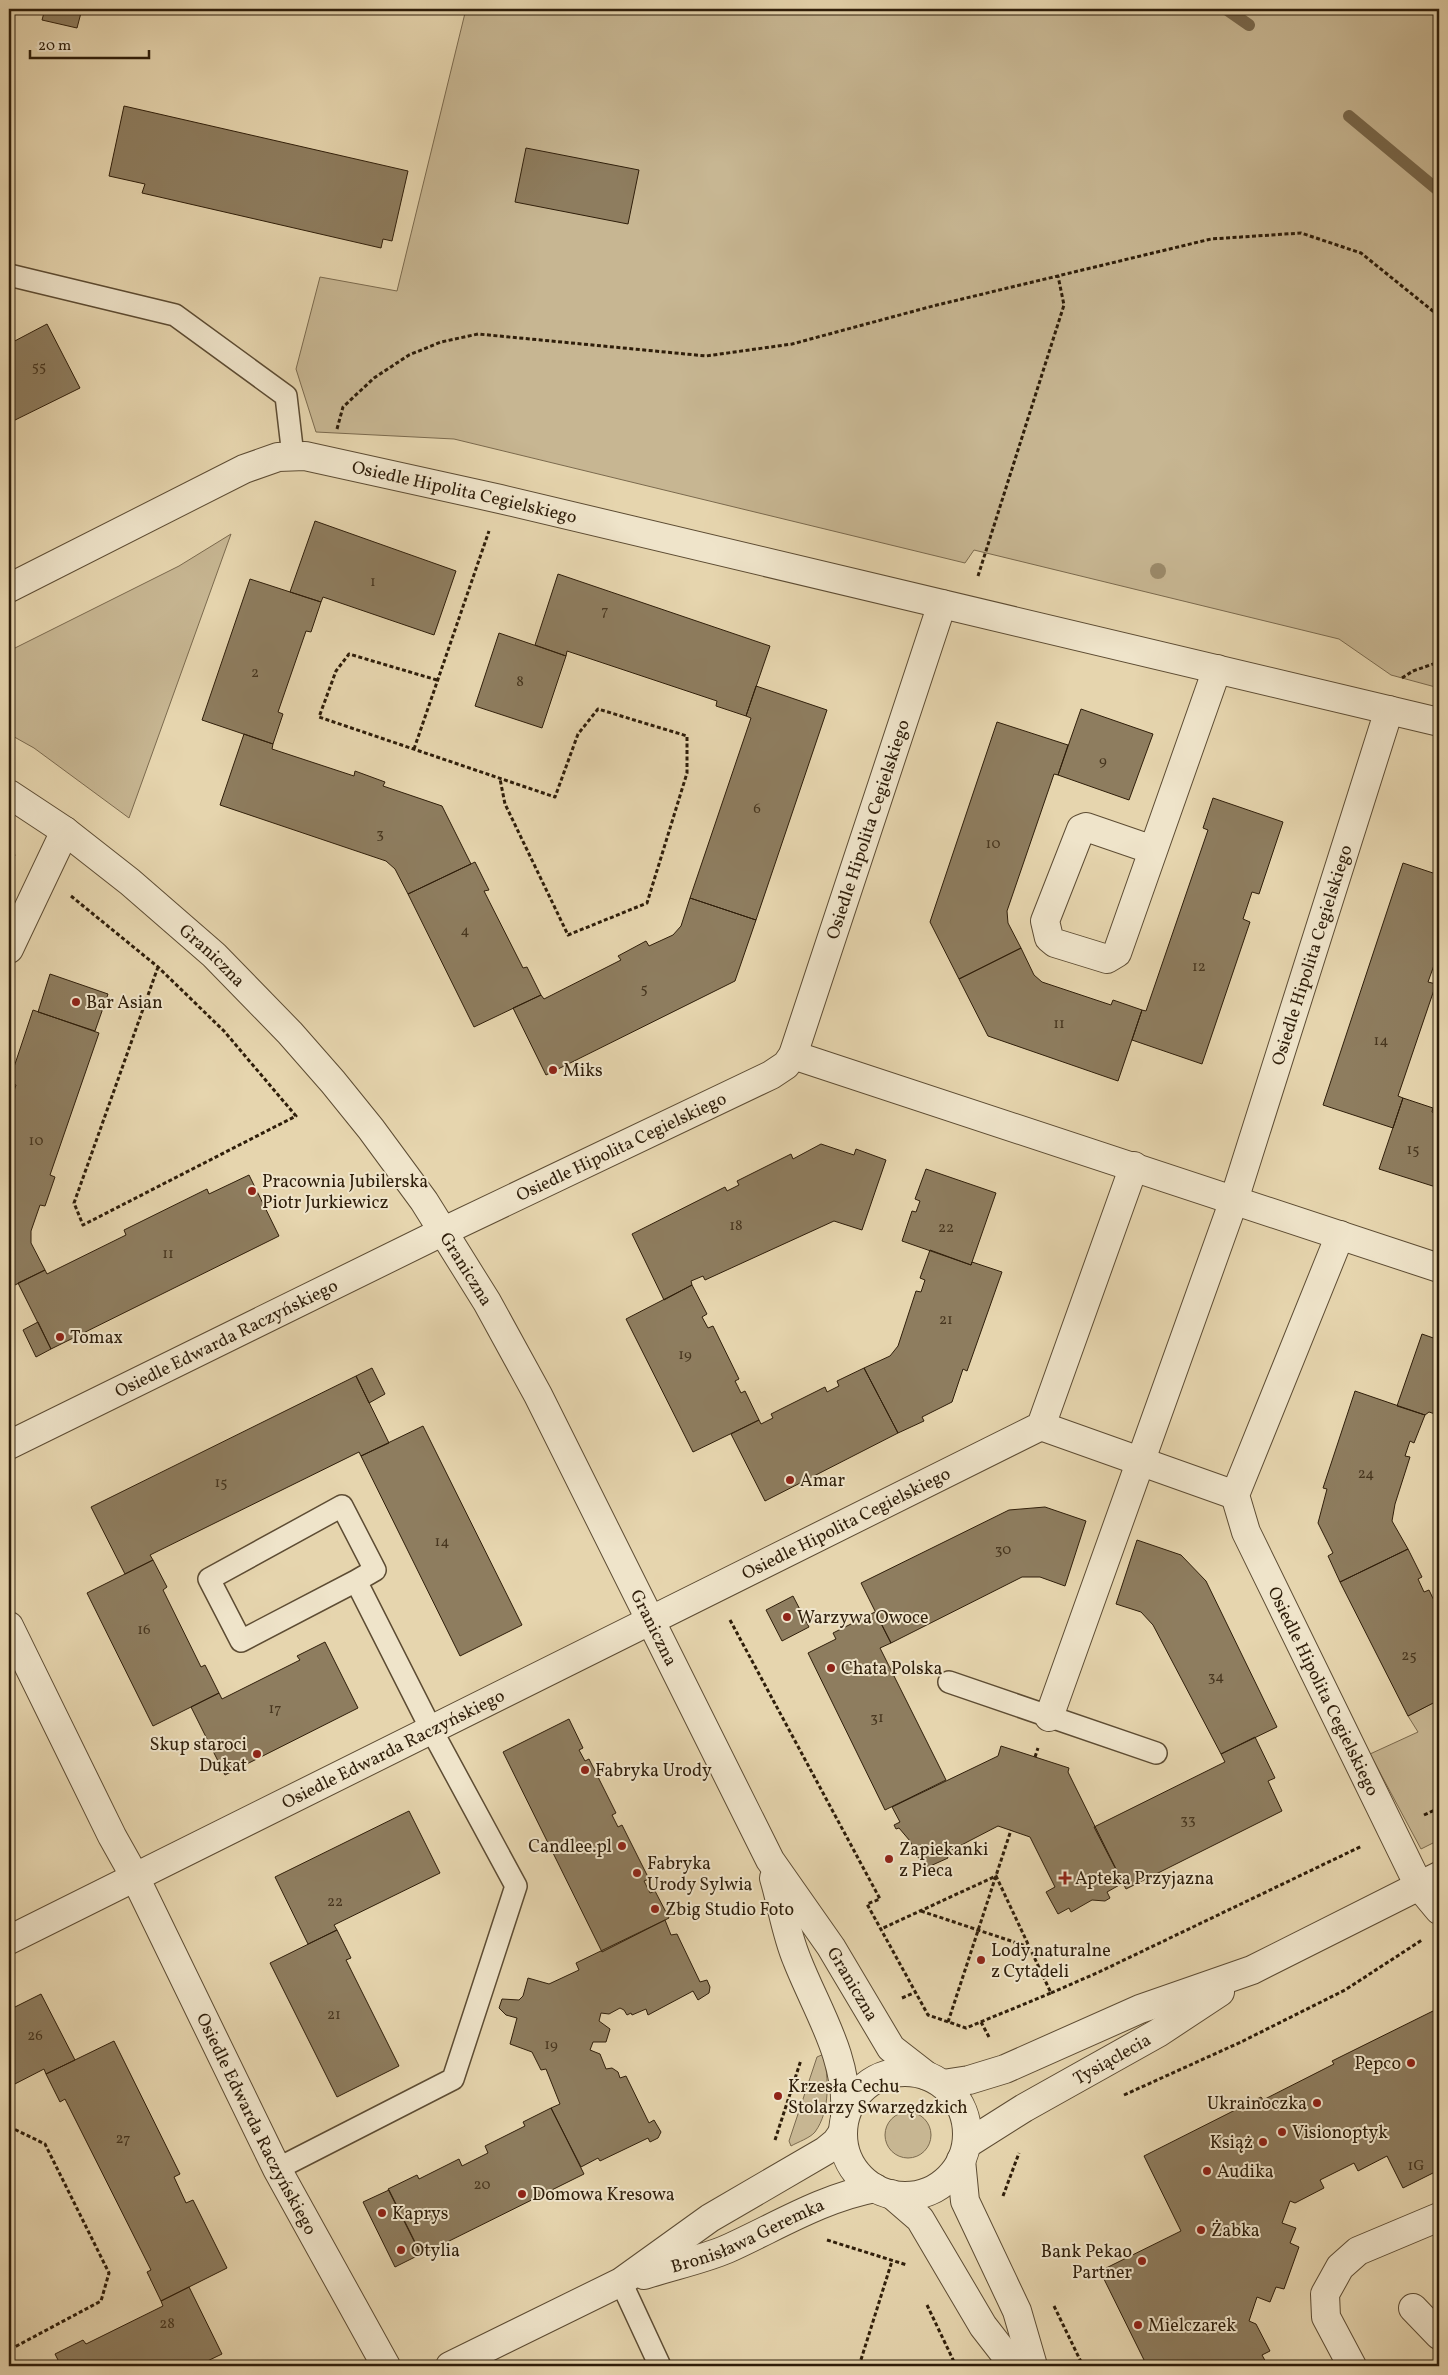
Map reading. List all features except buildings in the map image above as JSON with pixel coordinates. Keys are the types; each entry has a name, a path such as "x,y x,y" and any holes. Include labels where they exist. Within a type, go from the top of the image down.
{"street":[{"name":"Osiedle Hipolita Cegielskiego","path":"9,588 244,469 278,457 305,456 500,499 1439,722"},
{"name":"Osiedle Hipolita Cegielskiego","path":"444,1231 771,1075 786,1065 793,1055 954,607"},
{"path":"1153,850 1086,827 1081,829 1045,921 1049,938 1055,943 1107,960 1116,952 1153,850 1217,669"},
{"name":"Osiedle Hipolita Cegielskiego","path":"1049,1717 1139,1461 1234,1200 1389,710"},
{"name":"Graniczna","path":"9,794 65,831 182,925 252,992 290,1033 365,1121 444,1231 525,1370 770,1860 831,1947 891,2048 935,2080"},
{"path":"9,949 43,873 65,831"},
{"path":"793,1055 1439,1268"},
{"path":"1134,1166 1041,1426 1235,1495 1340,1235"},
{"name":"Osiedle Edwarda Raczyńskiego","path":"9,1445 444,1231"},
{"name":"Osiedle Hipolita Cegielskiego","path":"650,1620 1041,1426"},
{"name":"Osiedle Hipolita Cegielskiego","path":"1235,1495 1246,1532 1392,1831 1429,1881 1439,1910"},
{"name":"Osiedle Edwarda Raczyńskiego","path":"9,1940 650,1620"},
{"name":"Osiedle Edwarda Raczyńskiego","path":"9,1626 112,1836 135,1877 277,2169 386,2366"},
{"name":"Graniczna","path":"770,1860 796,1958 840,2061 847,2096 844,2124"},
{"name":"Tysiąclecia","path":"964,2152 1024,2108 1158,2033 1252,1970 1429,1881"},
{"name":"Tysiąclecia","path":"935,2080 969,2080 1005,2068 1140,2009 1252,1970"},
{"path":"1014,2366 984,2326 920,2219 883,2191 861,2178 851,2164 845,2149 844,2124 853,2100 864,2087 878,2077 894,2072 911,2072 935,2080 954,2096 963,2111 967,2127 964,2152 965,2201 1017,2311 1032,2366"},
{"name":"Bronisława Geremka","path":"621,2282 710,2218 825,2150 836,2142 844,2124"},
{"path":"883,2191 908,2196 924,2193 940,2185 952,2175 964,2152"},
{"name":"Bronisława Geremka","path":"450,2366 621,2282 725,2250 831,2200 853,2192 883,2191"},
{"path":"1352,2366 1326,2317 1325,2294 1340,2268 1358,2251 1439,2217"},
{"path":"1413,2308 1439,2334"}],"lane":[{"path":"9,275 176,315 286,396 293,456"},
{"path":"342,1506 375,1570 356,1581 241,1641 209,1579 342,1506"},
{"path":"277,2169 453,2080 516,1886 431,1729 356,1581"},
{"path":"949,1682 1156,1753"},
{"path":"621,2282 660,2366"}],"path":[{"path":"328,460 343,407 374,378 409,355 441,342 478,334 706,356 792,344 933,306 1211,239 1301,233 1361,253 1439,316"},
{"path":"954,607 1064,305 1058,276"},
{"path":"414,749 500,499"},
{"path":"437,680 349,654 336,671 319,717 555,797 578,734 598,709 687,736 687,773 647,903 568,935 504,804 500,779"},
{"path":"43,873 158,967 224,1030 296,1116 83,1224 74,1203 158,967"},
{"path":"713,1588 880,1899 867,1904 928,2015 966,2028 1099,1972 1439,1808"},
{"path":"948,2022 1011,1830"},
{"path":"881,1929 996,1876"},
{"path":"996,1876 1051,1993"},
{"path":"920,1911 1030,1948"},
{"path":"1116,2098 1240,2042 1345,1990 1424,1939"},
{"path":"9,2131 14,2129 45,2144 109,2273 101,2301 9,2350"},
{"path":"1005,2202 1002,2195 1022,2147"},
{"path":"859,2366 892,2261"},
{"path":"925,2299 956,2366"},
{"path":"1053,2304 1083,2366"}],"shaded area":[{"path":"466,9 1439,9 1439,688 1391,675 1339,639 974,550 965,563 454,439 316,432 296,369 320,277 397,291"},
{"path":"231,534 129,818 34,748 9,734 9,651 179,566"},
{"path":"1439,1700 1439,1840 1421,1849 1370,1754 1418,1732 1408,1716"},
{"path":"824,2054 827,2073 827,2094 824,2114 813,2134 791,2146 789,2141 817,2057"},
{"path":"903,2112 913,2112 927,2122 931,2135 927,2148 921,2154 913,2158 903,2158 889,2148 885,2140 885,2130 895,2116"}],"waterway":[{"path":"1226,9 1249,25"},
{"path":"1349,116 1439,191"}],"place":[{"name":"Bar Asian","path":"76,1002"},
{"name":"Miks","path":"553,1070"},
{"name":"Pracownia Jubilerska Piotr Jurkiewicz","path":"252,1191"},
{"name":"Tomax","path":"60,1337"},
{"name":"Amar","path":"790,1480"},
{"name":"Warzywa Owoce","path":"787,1617"},
{"name":"Chata Polska","path":"831,1668"},
{"name":"Skup staroci Dukat","path":"257,1754"},
{"name":"Fabryka Urody","path":"585,1770"},
{"name":"Candlee.pl","path":"622,1846"},
{"name":"Zapiekanki z Pieca","path":"889,1859"},
{"name":"Fabryka Urody Sylwia","path":"637,1873"},
{"name":"Apteka Przyjazna","path":"1065,1878"},
{"name":"Zbig Studio Foto","path":"655,1909"},
{"name":"Lody naturalne z Cytadeli","path":"981,1960"},
{"name":"Pepco","path":"1411,2063"},
{"name":"Krzesła Cechu Stolarzy Swarzędzkich","path":"778,2096"},
{"name":"Ukrainoczka","path":"1317,2103"},
{"name":"Visionoptyk","path":"1282,2132"},
{"name":"Książ","path":"1263,2142"},
{"name":"Audika","path":"1207,2171"},
{"name":"Domowa Kresowa","path":"522,2194"},
{"name":"Kaprys","path":"382,2213"},
{"name":"Żabka","path":"1201,2230"},
{"name":"Otylia","path":"401,2250"},
{"name":"Bank Pekao Partner","path":"1142,2261"},
{"name":"Mielczarek","path":"1138,2325"}]}
